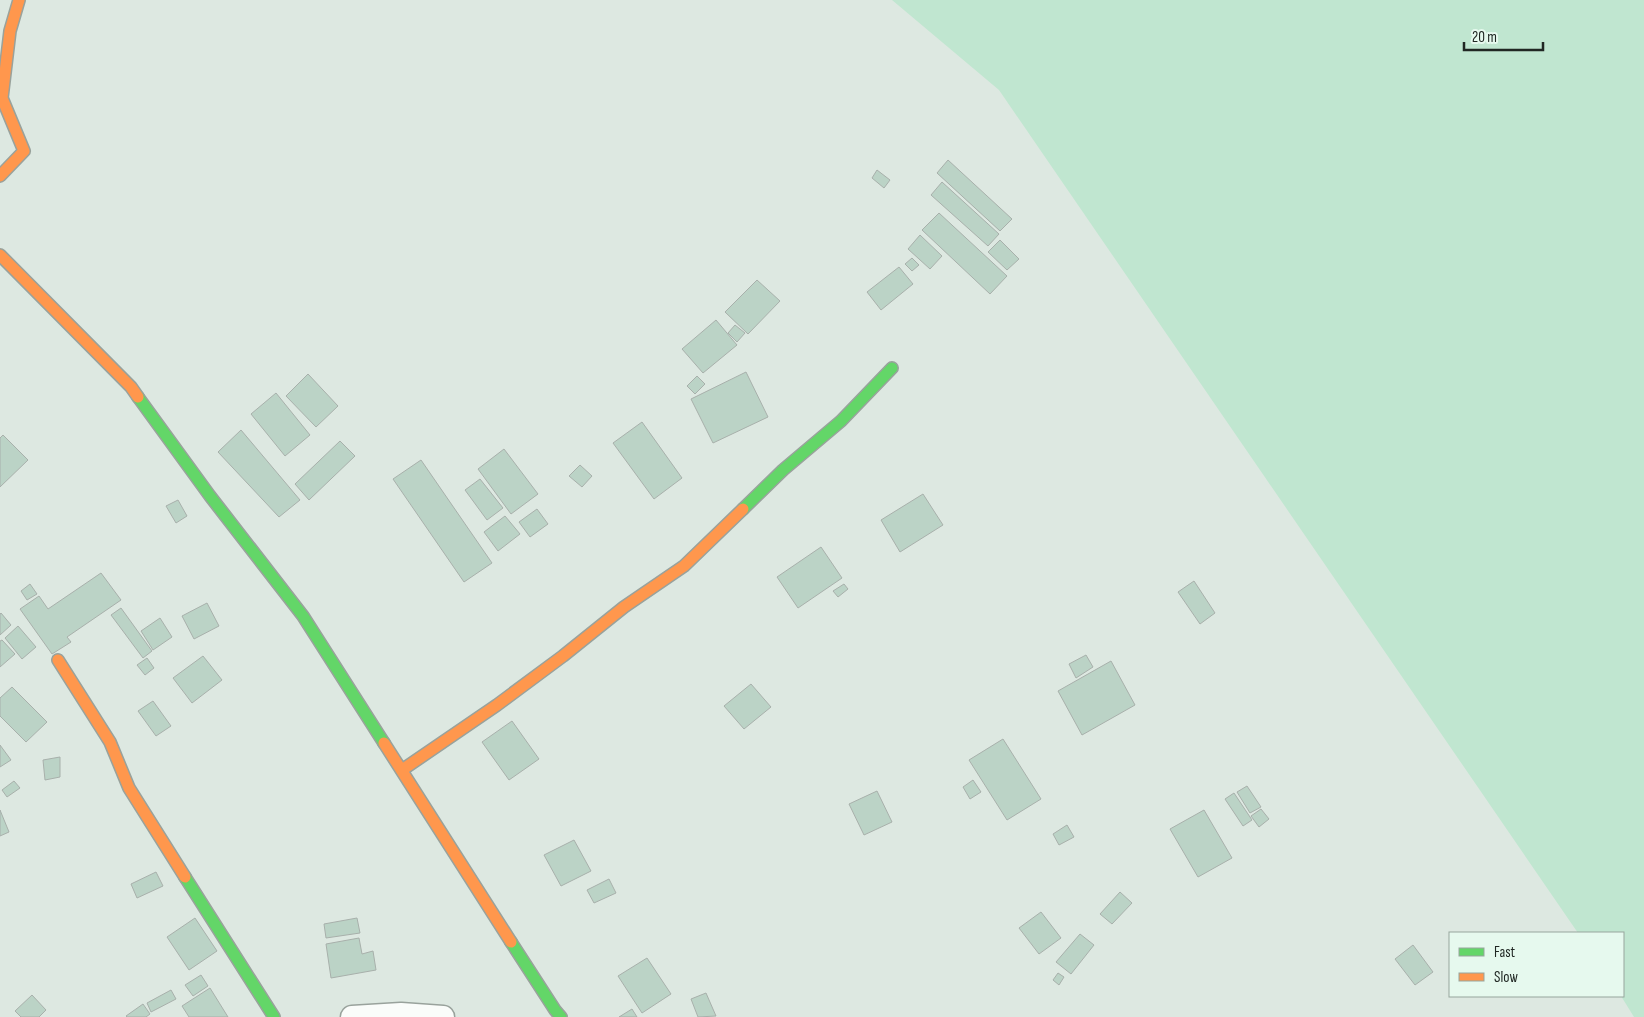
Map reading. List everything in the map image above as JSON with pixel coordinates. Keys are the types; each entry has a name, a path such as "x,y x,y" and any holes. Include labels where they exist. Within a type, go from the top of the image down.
{"street":[{"path":"0,176 24,151 2,98 10,31 19,0"},
{"path":"0,255 131,386 210,496 303,616 561,1017"},
{"path":"402,770 497,705 563,656 624,607 684,566 783,470 841,421 892,368"},
{"path":"58,660 110,742 128,788 274,1017"},
{"path":"352,1017 401,1014 443,1017"}],"green space":[{"path":"892,0 1644,0 1644,1017 1634,1017 1622,997 1624,997 1624,932 1577,932 999,90"}],"building":[{"path":"948,160 1012,219 1000,231 937,173"},
{"path":"877,170 890,180 884,188 872,178"},
{"path":"942,182 999,234 988,246 931,195"},
{"path":"939,213 1007,276 990,294 922,230"},
{"path":"920,235 942,256 930,269 908,249"},
{"path":"1000,240 1019,259 1007,270 988,252"},
{"path":"912,258 919,265 912,271 905,264"},
{"path":"899,267 913,284 881,310 867,292"},
{"path":"757,280 780,301 748,334 725,312"},
{"path":"716,320 737,345 703,373 682,349"},
{"path":"735,325 745,333 737,342 728,333"},
{"path":"746,372 768,417 713,443 691,399"},
{"path":"308,374 338,406 316,427 286,396"},
{"path":"697,376 705,384 695,394 687,386"},
{"path":"276,393 310,435 285,456 251,414"},
{"path":"642,422 682,478 654,499 613,443"},
{"path":"241,430 300,500 279,517 218,452"},
{"path":"3,435 28,460 0,487 0,438"},
{"path":"340,441 355,456 309,500 295,484"},
{"path":"504,449 538,494 511,514 478,469"},
{"path":"421,460 492,563 464,582 393,479"},
{"path":"580,465 592,476 582,487 569,476"},
{"path":"480,479 503,508 487,520 465,490"},
{"path":"923,494 943,525 900,552 881,520"},
{"path":"178,500 187,516 176,523 166,506"},
{"path":"537,509 548,524 530,537 519,522"},
{"path":"505,516 520,534 498,551 484,532"},
{"path":"821,547 842,578 798,608 777,577"},
{"path":"101,573 121,600 67,637 71,642 52,654 20,609 39,596 48,609"},
{"path":"1194,581 1215,613 1200,624 1178,592"},
{"path":"30,584 37,594 27,600 21,591"},
{"path":"844,584 848,589 838,597 833,591"},
{"path":"207,603 219,626 194,639 182,616"},
{"path":"121,608 152,651 143,658 111,615"},
{"path":"0,614 11,625 0,635"},
{"path":"160,618 172,637 153,650 141,631"},
{"path":"18,626 36,647 22,659 5,638"},
{"path":"2,640 15,654 0,667 0,641"},
{"path":"1086,655 1093,667 1076,678 1069,664"},
{"path":"203,656 222,680 192,703 173,678"},
{"path":"147,658 154,668 145,675 137,665"},
{"path":"1111,661 1135,705 1082,735 1058,691"},
{"path":"751,684 771,707 744,729 724,706"},
{"path":"12,687 47,722 26,742 0,716 0,698"},
{"path":"153,701 171,726 156,736 138,711"},
{"path":"512,721 539,759 509,780 482,742"},
{"path":"1003,739 1041,799 1007,820 969,760"},
{"path":"0,745 11,760 0,767"},
{"path":"60,757 60,777 45,780 43,760"},
{"path":"973,780 981,792 970,799 963,787"},
{"path":"14,781 20,788 7,797 2,790"},
{"path":"1247,786 1261,807 1250,813 1237,792"},
{"path":"877,791 892,822 864,835 849,804"},
{"path":"1234,793 1252,820 1243,826 1225,799"},
{"path":"1261,809 1269,819 1259,827 1251,816"},
{"path":"0,810 9,832 0,836"},
{"path":"1204,810 1232,858 1198,877 1170,829"},
{"path":"1067,825 1074,837 1059,845 1053,834"},
{"path":"574,840 591,871 561,886 544,855"},
{"path":"156,872 163,886 137,898 131,884"},
{"path":"609,879 616,893 594,903 587,890"},
{"path":"1120,892 1132,903 1112,924 1100,914"},
{"path":"1041,912 1061,938 1039,954 1019,928"},
{"path":"195,918 217,951 189,970 167,937"},
{"path":"357,918 360,933 326,938 324,924"},
{"path":"1080,934 1094,945 1071,974 1056,962"},
{"path":"359,938 362,954 373,951 376,970 331,978 326,944"},
{"path":"1413,945 1433,972 1415,985 1395,959"},
{"path":"647,958 671,994 642,1013 618,976"},
{"path":"1058,973 1064,977 1059,985 1053,980"},
{"path":"201,975 208,986 193,996 185,985"},
{"path":"210,988 228,1017 189,1017 182,1006"},
{"path":"171,990 176,999 151,1012 147,1003"},
{"path":"706,993 716,1016 698,1017 691,999"},
{"path":"32,995 46,1010 39,1017 21,1017 15,1011"},
{"path":"143,1004 150,1014 146,1017 126,1016"},
{"path":"632,1009 637,1017 619,1017"}],"traffic: fast":[{"path":"743,509 783,470 841,421 892,368"},
{"path":"138,397 210,496 303,616 384,743"},
{"path":"185,877 274,1017"},
{"path":"511,942 561,1017"}],"traffic: slow":[{"path":"0,176 24,151 2,98 10,31 19,0"},
{"path":"0,255 131,387 138,397"},
{"path":"402,770 497,705 563,656 624,607 684,566 743,509"},
{"path":"58,660 110,742 129,788 185,877"},
{"path":"384,743 511,942"}]}
